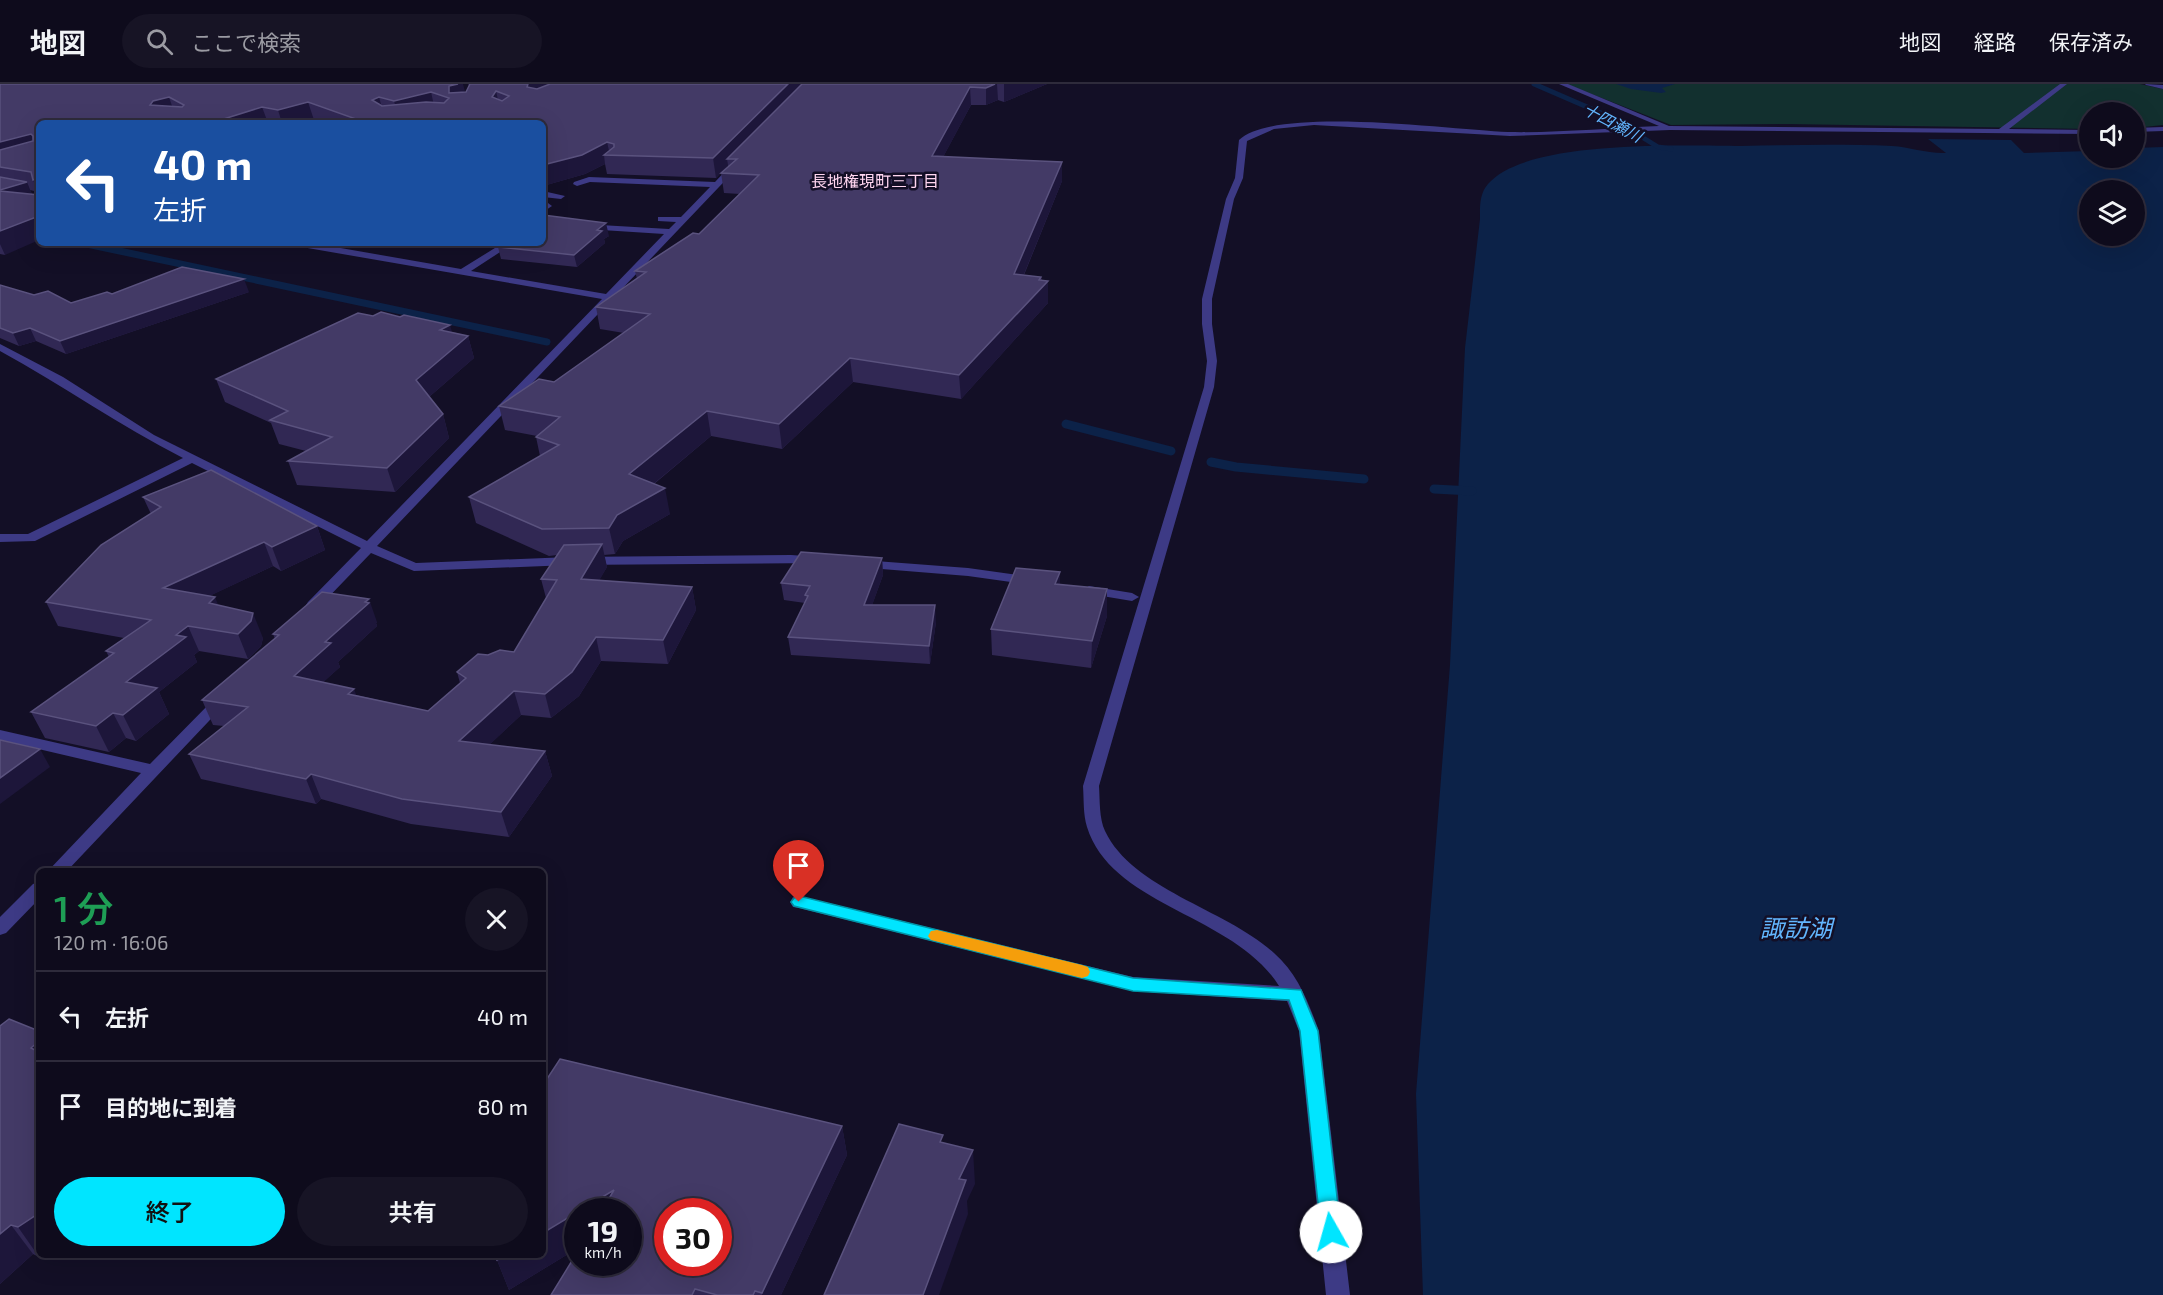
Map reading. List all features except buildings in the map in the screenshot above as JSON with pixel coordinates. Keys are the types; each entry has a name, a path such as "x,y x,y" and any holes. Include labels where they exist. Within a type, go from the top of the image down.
{"street":[{"path":"1562,84 1670,128"},
{"path":"2001,131 2064,84"},
{"path":"2148,84 2163,87"},
{"path":"1338,1295 1309,1031 1295,994 1270,960 1254,946 1209,917 1154,892 1117,861 1097,831 1092,807 1091,786 1209,387 1212,361 1207,324 1207,299 1230,199 1239,178 1243,140 1252,134 1273,127 1314,123 1510,134 1670,128 2079,132"},
{"path":"2145,130 2163,129"},
{"path":"303,616 606,297 742,159"},
{"path":"577,184 606,170"},
{"path":"589,179 717,185"},
{"path":"546,195 561,196"},
{"path":"661,219 682,220"},
{"path":"572,225 670,232"},
{"path":"313,246 606,297"},
{"path":"462,272 504,246"},
{"path":"0,347 59,379 150,437 369,547 414,567 640,560 791,559 826,561"},
{"path":"0,538 30,538 193,458"},
{"path":"850,563 968,572 1050,584"},
{"path":"1073,588 1132,597"},
{"path":"59,868 228,693"},
{"path":"0,735 152,770"},
{"path":"0,928 36,891"},
{"path":"799,902 1133,984 1295,994"}],"green space":[{"path":"1566,84 2140,84 2163,89 2163,125 2145,127 2145,102 2079,102 2079,129 1788,124 1671,125"}],"water":[{"path":"1616,84 1675,84 1662,88 1666,92 1661,93 1631,89"},
{"name":"諏訪湖","path":"1928,139 2011,140 2024,153 2079,151 2079,168 2145,168 2145,148 2163,147 2163,1295 1423,1295 1416,1094 1450,665 1465,348 1483,192 1488,184 1507,169 1536,159 1607,148 1854,145 1892,146 1946,153"}],"waterway":[{"name":"十四瀬川","path":"1534,84 1608,116 1658,147 1671,149"},
{"path":"96,246 547,342"},
{"path":"1066,424 1171,451"},
{"path":"1211,462 1236,467 1364,479"},
{"path":"1434,489 1472,491"}],"slow traffic":[{"path":"937,936 1082,972"}],"district":[{"name":"長地権現町三丁目","path":"875,180"}],"route":[{"path":"799,902 1133,984 1295,994 1309,1031 1331,1232"}]}
